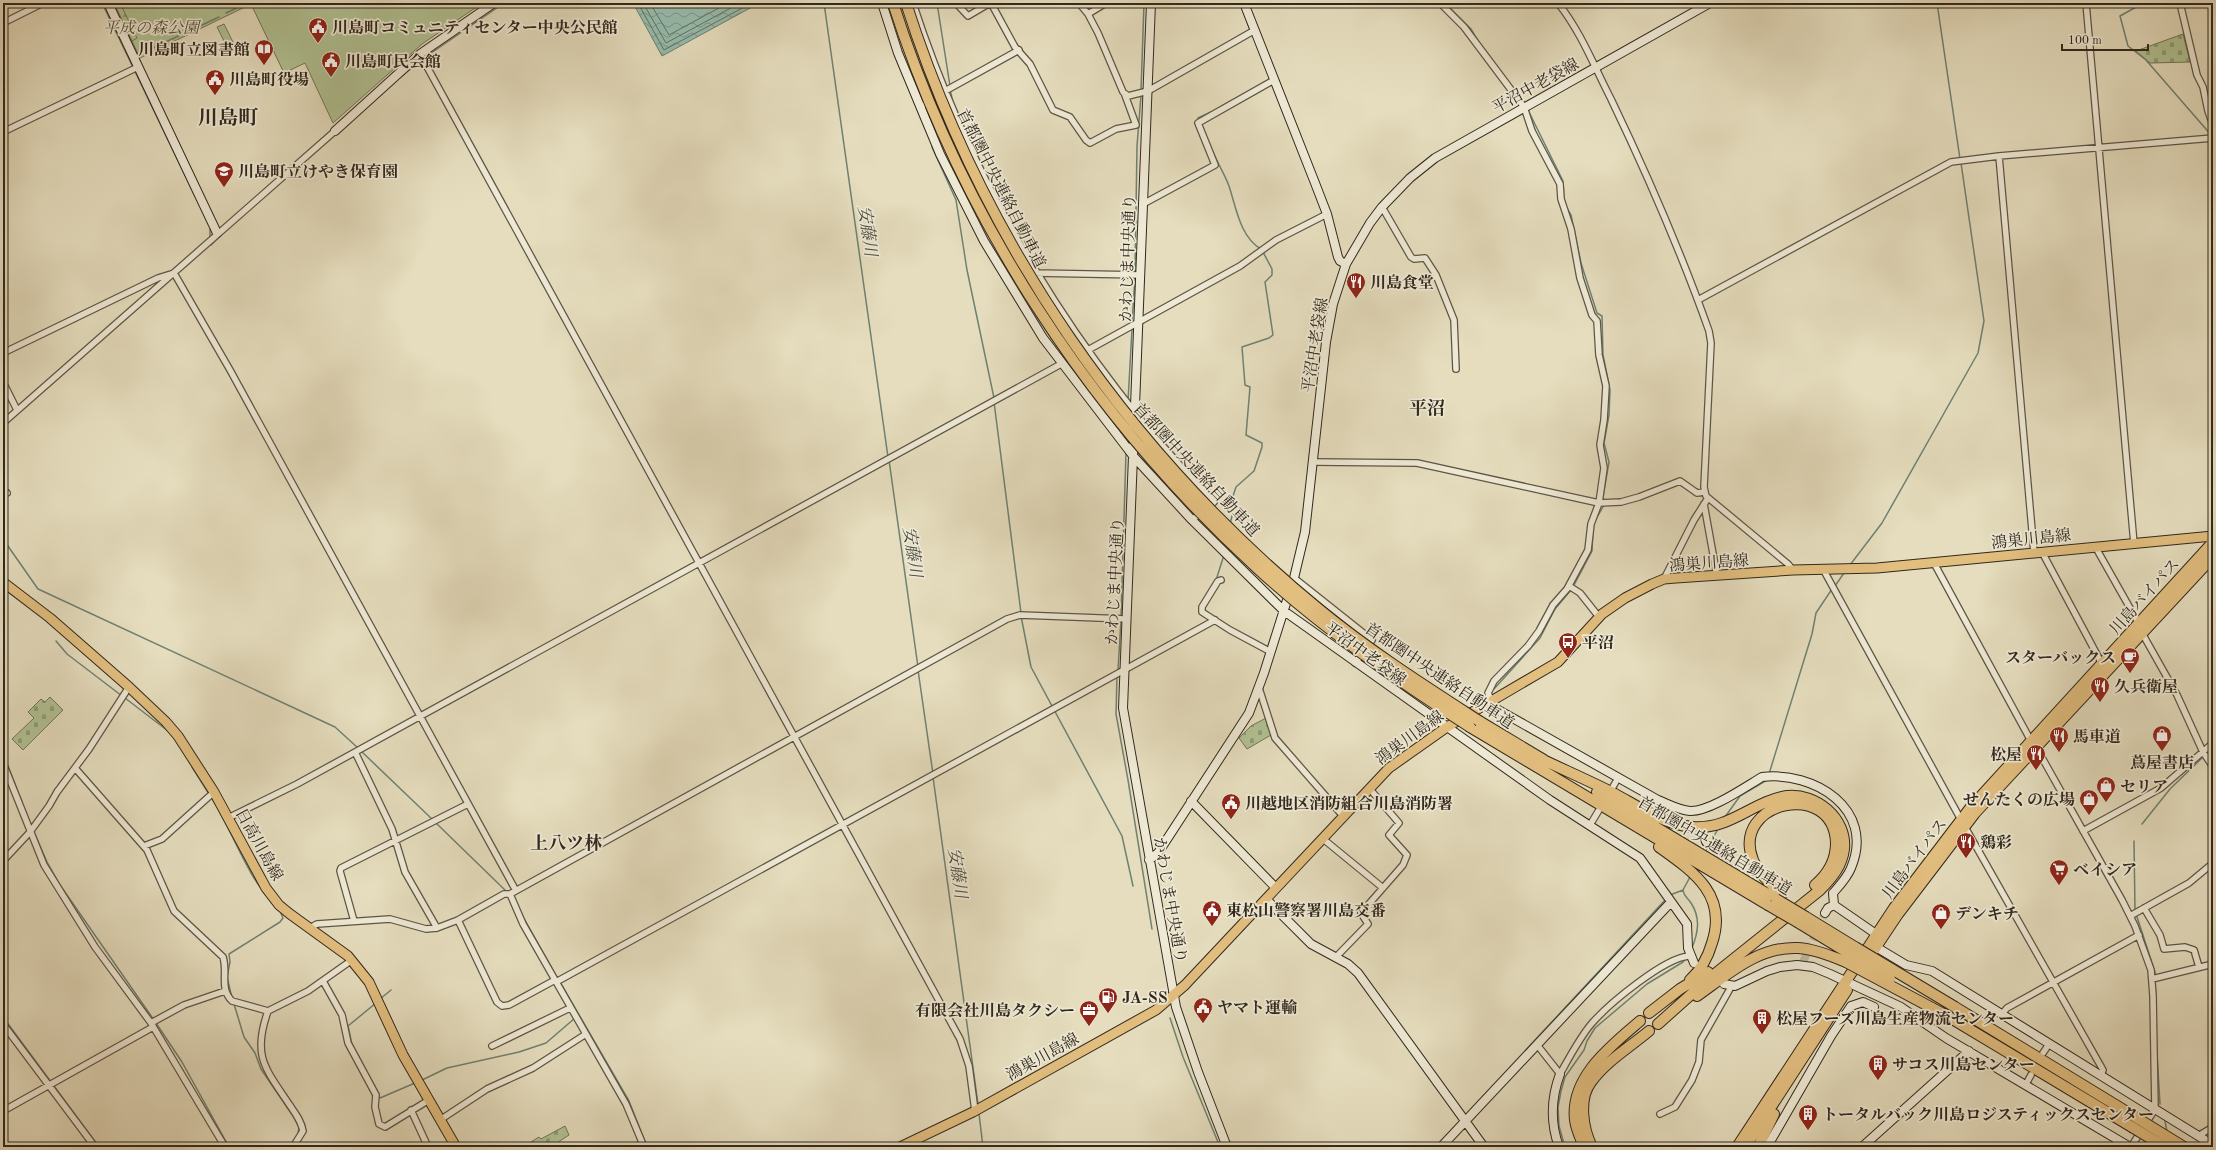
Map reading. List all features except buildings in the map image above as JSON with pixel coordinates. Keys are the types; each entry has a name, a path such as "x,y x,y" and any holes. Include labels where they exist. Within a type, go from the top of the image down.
{"highway":[{"name":"首都圏中央連絡自動車道","path":"893,3 908,48 935,116 968,187 995,237 1046,322 1118,420 1172,483 1258,569 1354,648 1475,724 1606,798 1645,832 1776,900 1805,918 1949,1016 2135,1123 2184,1147"},
{"name":"首都圏中央連絡自動車道","path":"906,3 934,84 979,183 1004,232 1055,317 1124,413 1212,511 1290,584 1367,645 1475,724 1539,758 1606,798 1700,860"},
{"name":"川島バイパス","path":"2034,744 2102,664 2141,629 2213,542"},
{"name":"川島バイパス","path":"1746,1147 1793,1075 1876,934 1963,823 2141,629 2213,557"},
{"path":"1606,798 1670,822 1692,827 1719,824 1777,798 1795,796 1819,803 1832,814 1841,830 1844,849 1832,877 1820,890 1704,982 1670,1015"},
{"path":"1680,989 1700,978 1752,936 1817,884 1829,870 1834,860 1836,848 1834,832 1827,819 1818,811 1803,804 1791,803 1773,809 1756,824 1751,836 1750,851 1753,861 1766,880 1776,900 1805,918 1852,951"},
{"name":"川島バイパス","path":"1737,1147 1848,983 1876,948 1898,914 1963,823"},
{"path":"1645,832 1651,841 1697,878 1708,891 1718,919 1708,956 1695,976 1649,1013"},
{"path":"1658,1024 1744,963 1772,951 1799,948 1818,952 1852,951"},
{"name":"首都圏中央連絡自動車道","path":"1852,951 1955,1007 2135,1123 2165,1147"},
{"path":"1584,1147 1575,1121 1577,1096 1589,1071 1605,1053 1640,1021"},
{"path":"1592,1147 1586,1134 1583,1122 1584,1102 1590,1083 1649,1031"},
{"path":"1758,1147 1793,1075"}],"main road":[{"name":"鴻巣川島線","path":"900,1147 935,1132 975,1111 1156,1010 1174,996 1369,788 1400,759 1447,727 1558,662 1566,656 1600,617 1626,598 1664,579 1793,570 1934,563 2213,536"},
{"name":"日高川島線","path":"4,583 50,618 148,703 178,736 214,792 266,888 279,904 352,960 371,986 398,1044 456,1147"}],"street":[{"path":"3,23 43,3"},
{"path":"108,3 217,233"},
{"path":"882,3 920,107 960,196 1002,273 1061,364 1134,456 1192,520 1284,611 1259,688 1249,713 1158,853 1149,860"},
{"path":"885,12 899,3"},
{"path":"912,3 968,147 1009,227 1036,273 1088,350 1178,464 1214,502 1192,520"},
{"path":"956,3 968,16 991,3 1019,50 1030,64 1053,110 1070,117 1086,140 1090,142 1116,129 1136,125 1125,95 1088,14 1079,3"},
{"path":"1088,14 1106,3"},
{"name":"かわじま中央通り","path":"1152,3 1143,92 1144,204 1123,708 1174,996 1194,1059 1227,1147"},
{"path":"1244,3 1327,214 1338,257 1340,261 1346,264"},
{"path":"1440,3 1464,27 1524,107 1532,131 1560,184 1560,200 1571,229 1580,278 1592,315 1597,321 1599,329 1598,355 1606,386 1604,420 1600,445 1605,463 1599,503 1591,524 1588,550 1571,587 1553,605 1539,631 1528,646 1494,681 1488,693 1489,702 1618,778 1670,805 1690,811 1705,808 1762,777 1772,776 1798,780 1824,788 1839,800 1849,815 1854,828 1856,843 1851,868 1845,879 1833,893 1834,905"},
{"path":"1558,3 1575,26 1646,172 1709,331 1711,343 1704,492 1708,498 1788,564 1793,570"},
{"name":"平沼中老袋線","path":"1689,953 1687,924 1640,858 1550,800 1355,663 1284,611 1305,532 1314,462 1326,342 1333,304 1346,264 1359,241 1382,208 1410,178 1435,158 1710,3"},
{"path":"2086,3 2134,544"},
{"path":"2180,3 2197,75 2203,87 2208,111 2213,125"},
{"path":"3,423 420,54 490,4"},
{"path":"1125,95 1132,96 1143,92 1255,30"},
{"path":"920,107 945,91 1019,50"},
{"path":"420,54 964,1046 969,1066 975,1111"},
{"path":"3,132 138,67"},
{"path":"1144,204 1215,165 1198,123 1274,80"},
{"path":"1698,300 1945,165 1958,161 1999,156 2213,138"},
{"path":"1999,156 2038,553 2102,664"},
{"path":"1382,208 1411,257 1414,259 1425,258 1436,275 1454,320 1456,369"},
{"path":"1088,350 1240,266 1276,240 1327,214"},
{"path":"3,353 158,278 174,273"},
{"path":"174,273 515,889"},
{"path":"1002,273 1141,275"},
{"path":"228,818 297,784 1061,364"},
{"path":"3,382 17,410"},
{"path":"1314,462 1416,463 1599,503 1621,502 1639,497 1680,481 1697,493 1704,492"},
{"path":"1664,579 1708,498"},
{"path":"1704,504 1717,576"},
{"path":"2096,548 2177,694 2203,752 2213,767"},
{"path":"1660,1114 1675,1107 1692,1080 1699,1062 1701,1040 1728,985 1780,967 1802,964 1902,1007 1969,1051 2130,1147 2155,1109 2152,978 2138,935 2130,916 1934,563"},
{"path":"1823,569 1963,823 2103,1070 2101,1075"},
{"path":"1294,578 1372,640 1355,663"},
{"path":"1221,580 1210,592 1201,610 1258,646 1271,652"},
{"path":"1571,587 1600,617"},
{"path":"310,928 317,924 390,919 426,929 437,928 458,920 504,894 510,894 515,889 1007,619 1020,615 1126,619"},
{"path":"458,920 497,1002 502,1006 509,1004 555,981 1215,620"},
{"path":"3,861 30,832 129,687"},
{"path":"1259,688 1275,738 1343,816"},
{"path":"2083,831 2161,788 2213,743"},
{"path":"355,752 396,842 405,872 437,928"},
{"path":"3,763 44,865 95,947 152,1025 226,1147"},
{"path":"75,768 144,846 174,911 224,957 225,991 232,1001 268,1011 308,991 352,960"},
{"path":"1590,825 1618,778"},
{"path":"1336,957 1368,924 1361,913 1403,865 1407,855 1389,835 1399,823 1369,788"},
{"path":"144,846 162,839 214,792"},
{"path":"1192,802 1276,888"},
{"path":"354,921 340,871 342,868 396,842 468,804"},
{"path":"1322,838 1383,888"},
{"path":"2130,916 2189,883 2213,863"},
{"path":"510,894 520,918 626,1104 644,1147"},
{"path":"1441,1147 1538,1046 1669,898"},
{"path":"1266,899 1311,944 1336,957 1358,973 1484,1147"},
{"path":"1825,913 1828,908 1834,905"},
{"path":"1834,905 1876,934"},
{"path":"2144,908 2160,935 2164,949 2185,947 2194,950 2199,967"},
{"path":"2001,1015 2007,1008 2138,935"},
{"path":"1876,948 1906,965 1932,971 2213,1145"},
{"path":"1559,1147 1552,1117 1555,1088 1560,1074 1586,1031 1595,1020 1652,972 1689,953 1694,963"},
{"path":"2152,978 2213,964"},
{"path":"323,981 344,1020 348,1043 376,1095 374,1106 379,1124 385,1127 429,1100"},
{"path":"3,1111 50,1085 184,1005 225,991"},
{"path":"1767,1147 1812,1067 1852,1006 1863,1002 1874,1007"},
{"path":"492,1046 570,1008"},
{"path":"268,1011 261,1036 261,1057 270,1077 302,1124 303,1131 293,1147"},
{"path":"3,1024 95,1147"},
{"path":"440,1120 487,1090 529,1070 586,1034"},
{"path":"2043,1053 2049,1044"},
{"path":"1538,1046 1560,1074"},
{"path":"1862,1147 1969,1051"},
{"path":"2026,1084 2031,1075"},
{"path":"412,1110 428,1147"},
{"path":"2198,1136 2213,1126"}],"green space":[{"name":"平成の森公園","path":"114,3 481,4 422,44 333,123 305,63 284,73 251,4 140,58"},
{"path":"114,3 120,3 137,38 132,41"},
{"path":"224,24 234,44 227,47 217,27"},
{"path":"2183,34 2190,62 2150,63 2136,51"},
{"path":"50,697 63,710 23,750 12,739 34,718 28,712 41,699 45,702"},
{"path":"1266,718 1271,735 1247,749 1239,738 1251,726"},
{"path":"565,1126 569,1135 551,1147 523,1147 539,1137 541,1139"}],"water":[{"path":"633,3 750,3 752,7 662,56"}],"waterway":[{"path":"102,3 195,196"},
{"path":"226,13 247,3"},
{"path":"424,58 504,3"},
{"name":"安藤川","path":"824,3 888,457"},
{"path":"937,3 950,86"},
{"path":"1141,91 1144,3"},
{"path":"1240,3 1250,30"},
{"path":"1445,3 1471,29 1481,46"},
{"path":"1937,3 1960,159"},
{"path":"2138,3 2138,6 2120,16 2128,46 2146,60 2212,136"},
{"path":"136,56 219,17"},
{"path":"402,76 421,60"},
{"path":"1222,106 1253,89"},
{"path":"950,90 953,102"},
{"path":"1135,273 1137,146 1141,95"},
{"path":"1199,121 1198,118 1211,112"},
{"path":"1529,112 1563,181 1564,200"},
{"path":"934,146 932,147 956,200 967,270 994,398"},
{"path":"1213,152 1226,178 1243,229 1254,244 1261,249"},
{"path":"1850,565 1882,523 1978,353 1984,321 1961,163"},
{"path":"1566,207 1571,215 1581,263 1597,313 1602,316 1603,355 1610,390 1609,415 1604,443 1609,462 1603,497 1604,501"},
{"path":"210,226 210,238"},
{"path":"210,242 211,245 223,233"},
{"path":"1230,524 1233,512 1229,508 1236,487 1254,471 1262,447 1262,443 1246,435 1250,387 1245,385 1242,347 1269,338 1273,335 1265,282 1272,275 1272,269 1263,252"},
{"path":"1132,323 1135,277"},
{"path":"1128,401 1132,329"},
{"path":"994,402 1021,613"},
{"path":"1121,617 1126,452"},
{"name":"安藤川","path":"889,460 918,667"},
{"path":"1596,519 1604,505"},
{"path":"1573,587 1592,551 1593,528"},
{"path":"3,539 38,589 335,727 358,748"},
{"path":"1219,579 1217,577 1224,555"},
{"path":"1835,586 1844,573"},
{"path":"1769,774 1812,634 1816,613 1832,589"},
{"path":"1494,689 1540,638 1555,609 1571,590"},
{"path":"1021,616 1031,667 1122,836 1133,886"},
{"path":"1118,670 1121,620"},
{"path":"56,641 67,654 122,696"},
{"name":"安藤川","path":"918,670 933,774"},
{"path":"1117,676 1116,714 1152,929"},
{"path":"125,698 168,731"},
{"path":"2207,754 2213,748"},
{"path":"361,751 433,820"},
{"path":"3,753 22,802"},
{"path":"2142,824 2170,789 2204,756"},
{"path":"192,767 209,794"},
{"name":"安藤川","path":"933,777 978,1104"},
{"path":"1725,817 1740,796 1767,780"},
{"path":"211,797 254,878 272,903"},
{"path":"436,823 506,891"},
{"path":"1705,852 1718,829"},
{"path":"33,830 47,862 60,885 154,1020"},
{"path":"2134,841 2135,910"},
{"path":"1670,895 1683,890 1690,877"},
{"path":"1683,890 1685,896 1694,909 1698,926 1692,948"},
{"path":"1471,1109 1666,899"},
{"path":"232,998 227,977 230,962 229,954 280,922 283,918 280,911"},
{"path":"521,913 558,979"},
{"path":"2136,914 2155,972 2156,1015"},
{"path":"1565,1147 1559,1126 1558,1107 1561,1091 1565,1077 1584,1050 1587,1041 1595,1028 1647,984 1683,962 1686,958"},
{"path":"560,982 629,1101 647,1147"},
{"path":"380,999 391,990"},
{"path":"376,1003 348,1026 352,1045 380,1098 415,1083"},
{"path":"234,1004 244,1037 255,1053 261,1069 293,1116 299,1127 298,1134"},
{"path":"3,1017 99,1147"},
{"path":"422,1080 447,1068 519,1052 546,1043 575,1018"},
{"path":"1170,1018 1183,1057 1220,1147"},
{"path":"156,1023 182,1062 229,1147"},
{"path":"2157,1055 2160,1104"},
{"name":"安藤川","path":"979,1114 983,1147"},
{"path":"2165,1121 2167,1132"},
{"path":"1436,1147 1439,1144"}],"tunnel":[{"path":"1803,962 1825,913"}],"place":[{"name":"川島町コミュニティセンター中央公民館","path":"318,44"},
{"name":"川島町立図書館","path":"264,66"},
{"name":"川島町民会館","path":"331,78"},
{"name":"川島町役場","path":"215,96"},
{"name":"川島町立けやき保育園","path":"224,188"},
{"name":"川島食堂","path":"1356,299"},
{"name":"平沼","path":"1568,659"},
{"name":"スターバックス","path":"2130,674"},
{"name":"久兵衛屋","path":"2100,703"},
{"name":"蔦屋書店","path":"2162,752"},
{"name":"馬車道","path":"2059,753"},
{"name":"松屋","path":"2036,771"},
{"name":"セリア","path":"2106,803"},
{"name":"せんたくの広場","path":"2089,816"},
{"name":"川越地区消防組合川島消防署","path":"1231,820"},
{"name":"鶏彩","path":"1966,859"},
{"name":"ベイシア","path":"2059,886"},
{"name":"東松山警察署川島交番","path":"1212,927"},
{"name":"デンキチ","path":"1941,930"},
{"name":"JA-SS","path":"1108,1014"},
{"name":"ヤマト運輸","path":"1203,1024"},
{"name":"有限会社川島タクシー","path":"1089,1027"},
{"name":"松屋フーズ川島生産物流センター","path":"1762,1035"},
{"name":"サコス川島センター","path":"1878,1081"},
{"name":"トータルバック川島ロジスティックスセンター","path":"1808,1131"}],"district":[{"name":"川島町","path":"228,117"},
{"name":"平沼","path":"1427,408"},
{"name":"上八ツ林","path":"566,843"}]}
